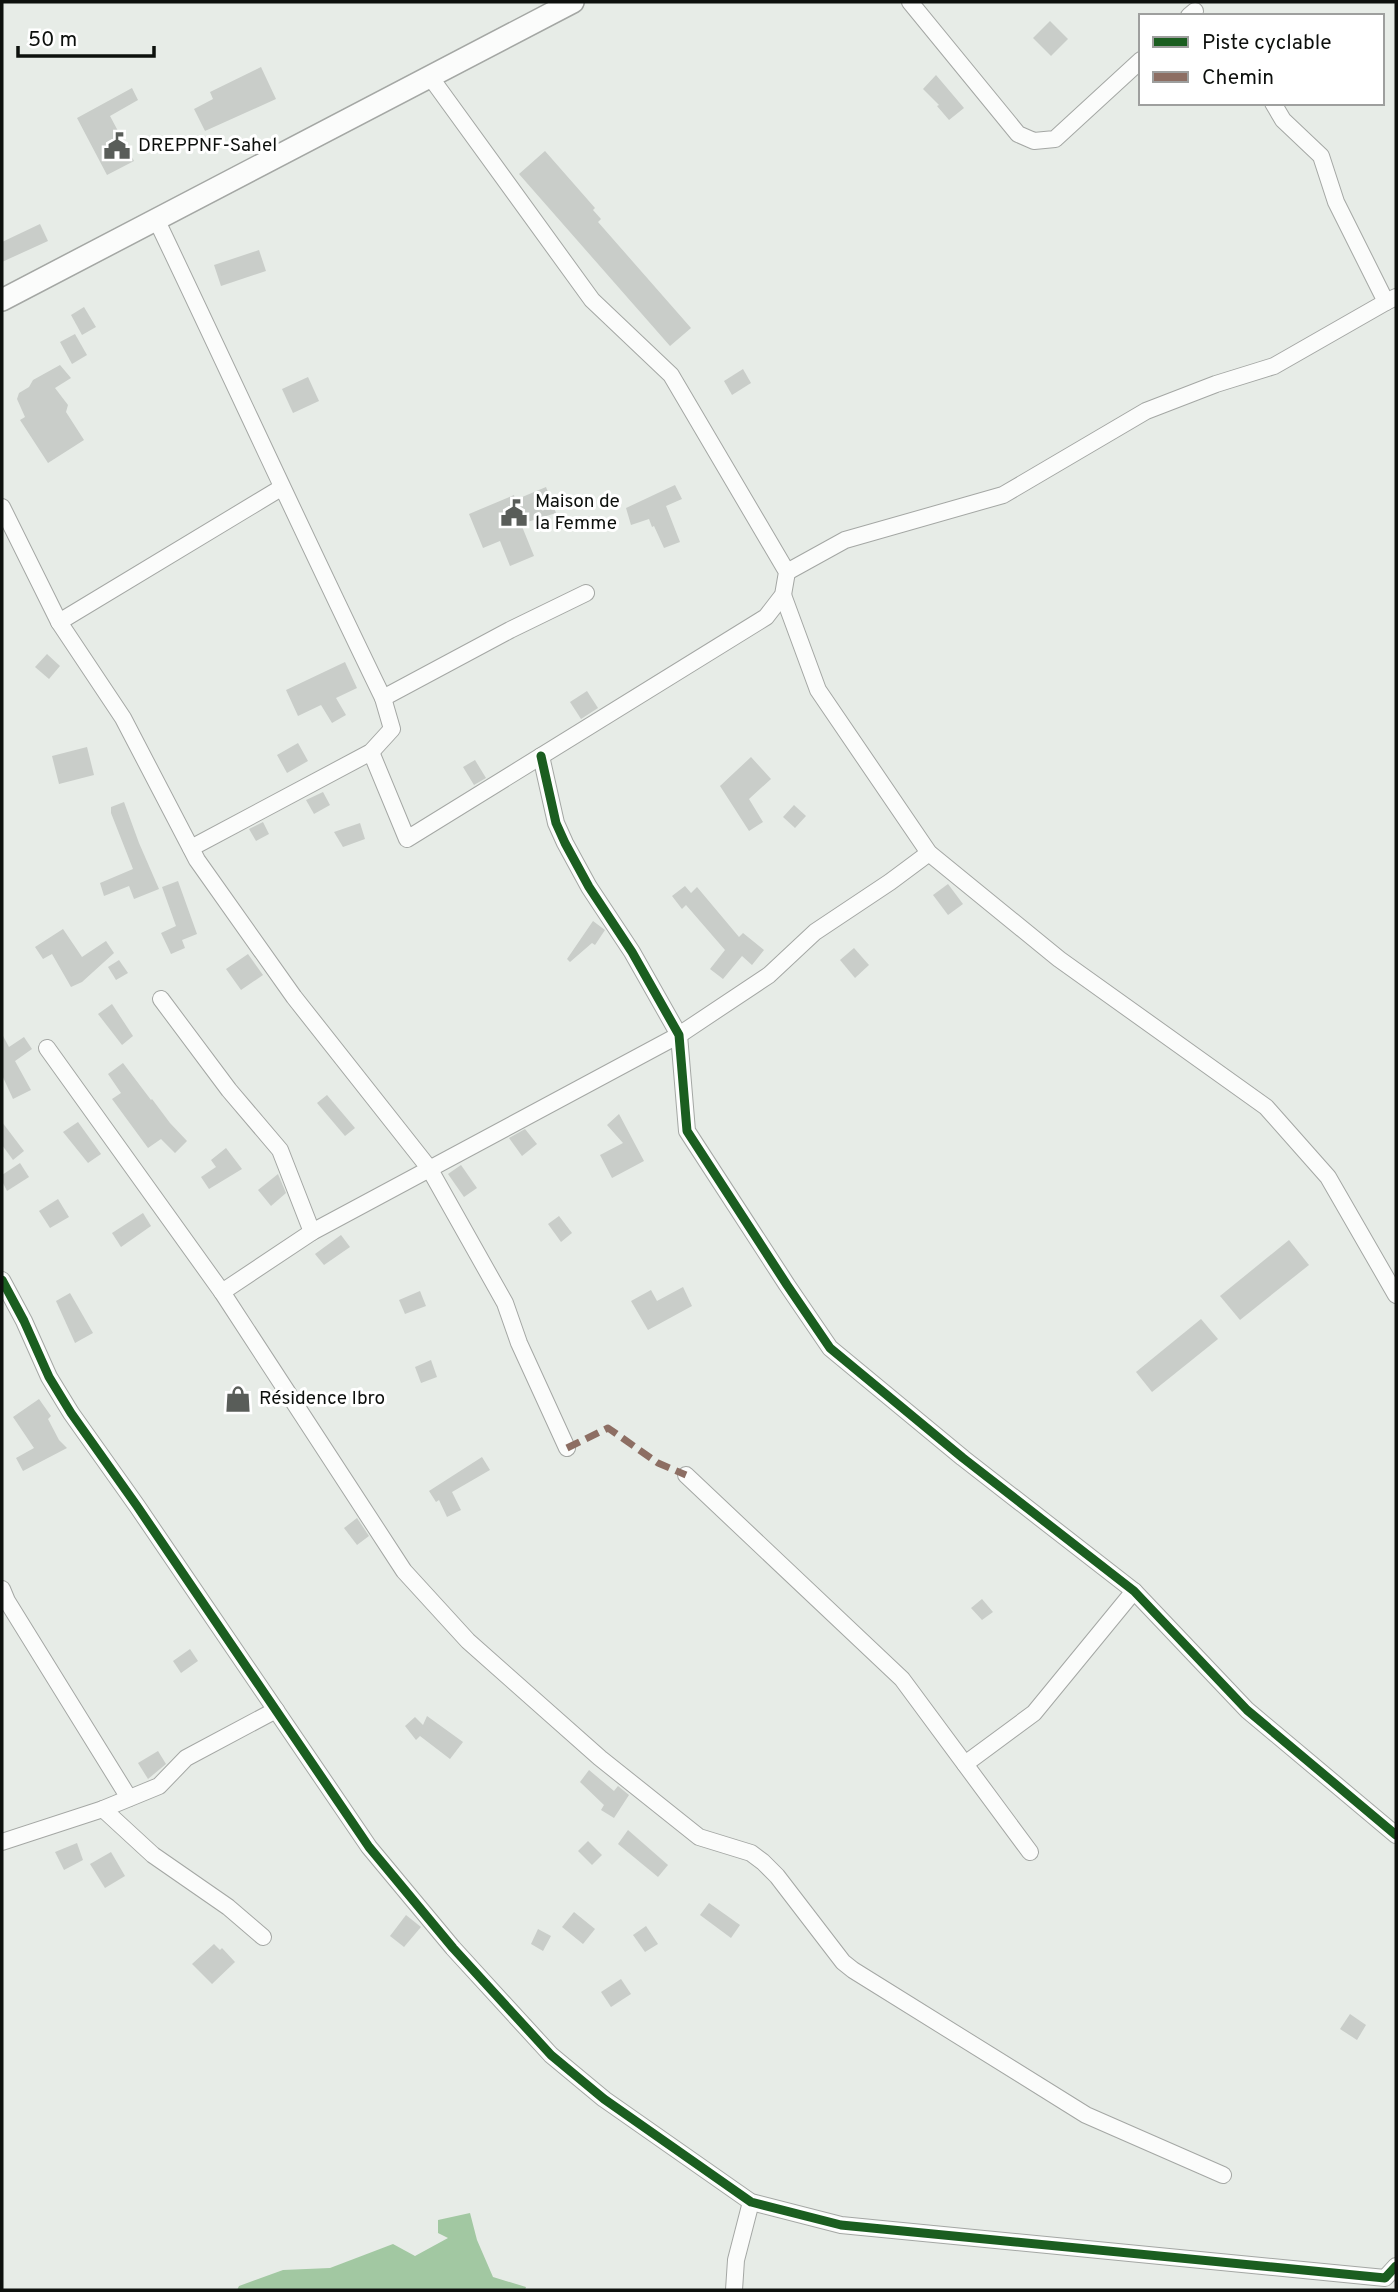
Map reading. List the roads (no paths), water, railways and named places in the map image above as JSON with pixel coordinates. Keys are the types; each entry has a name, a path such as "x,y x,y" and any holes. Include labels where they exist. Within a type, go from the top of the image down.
{"main road":[{"path":"2,300 572,2"}],"street":[{"path":"909,2 1018,134 1034,141 1055,139 1139,62"},
{"path":"370,752 407,839 766,617 783,595 787,572 671,375 592,300 431,78"},
{"path":"787,572 845,540 1003,495 1146,411 1216,384 1274,366 1391,299 1336,202 1321,156 1283,120 1274,105"},
{"path":"157,221 255,425 281,488 383,698 392,729 370,752 191,848"},
{"path":"59,622 281,488"},
{"path":"2,507 59,622 122,718 191,848 294,997 429,1168 505,1303 519,1343 568,1448"},
{"path":"383,698 586,593"},
{"path":"783,595 818,690 929,853 1059,959 1266,1107 1328,1177 1396,1295"},
{"path":"541,756 556,823 565,843 679,1035 687,1131 830,1348 963,1458 1134,1591 1247,1710 1396,1835"},
{"path":"222,1292 312,1232 679,1035 769,975 815,932 929,853"},
{"path":"161,999 229,1090 280,1150 312,1232"},
{"path":"47,1048 222,1292 404,1572 468,1641 569,1731 699,1837 751,1853 763,1862 777,1876 843,1962 853,1970 1086,2115 1223,2175"},
{"path":"2,1280 49,1377 71,1413 369,1847 453,1948 551,2055 604,2099 751,2202 841,2225 1385,2278 1396,2266"},
{"path":"686,1475 902,1679 1030,1852"},
{"path":"2,1588 7,1601 128,1798"},
{"path":"965,1764 1034,1713 1134,1591"},
{"path":"2,1842 159,1786 186,1758 276,1710"},
{"path":"103,1808 153,1855 228,1906 263,1937"},
{"path":"734,2290 736,2260 751,2202"}],"place":[{"name":"DREPPNF-Sahel","path":"117,146"},
{"name":"Maison de la Femme","path":"514,513"},
{"name":"Résidence Ibro","path":"238,1399"}]}
